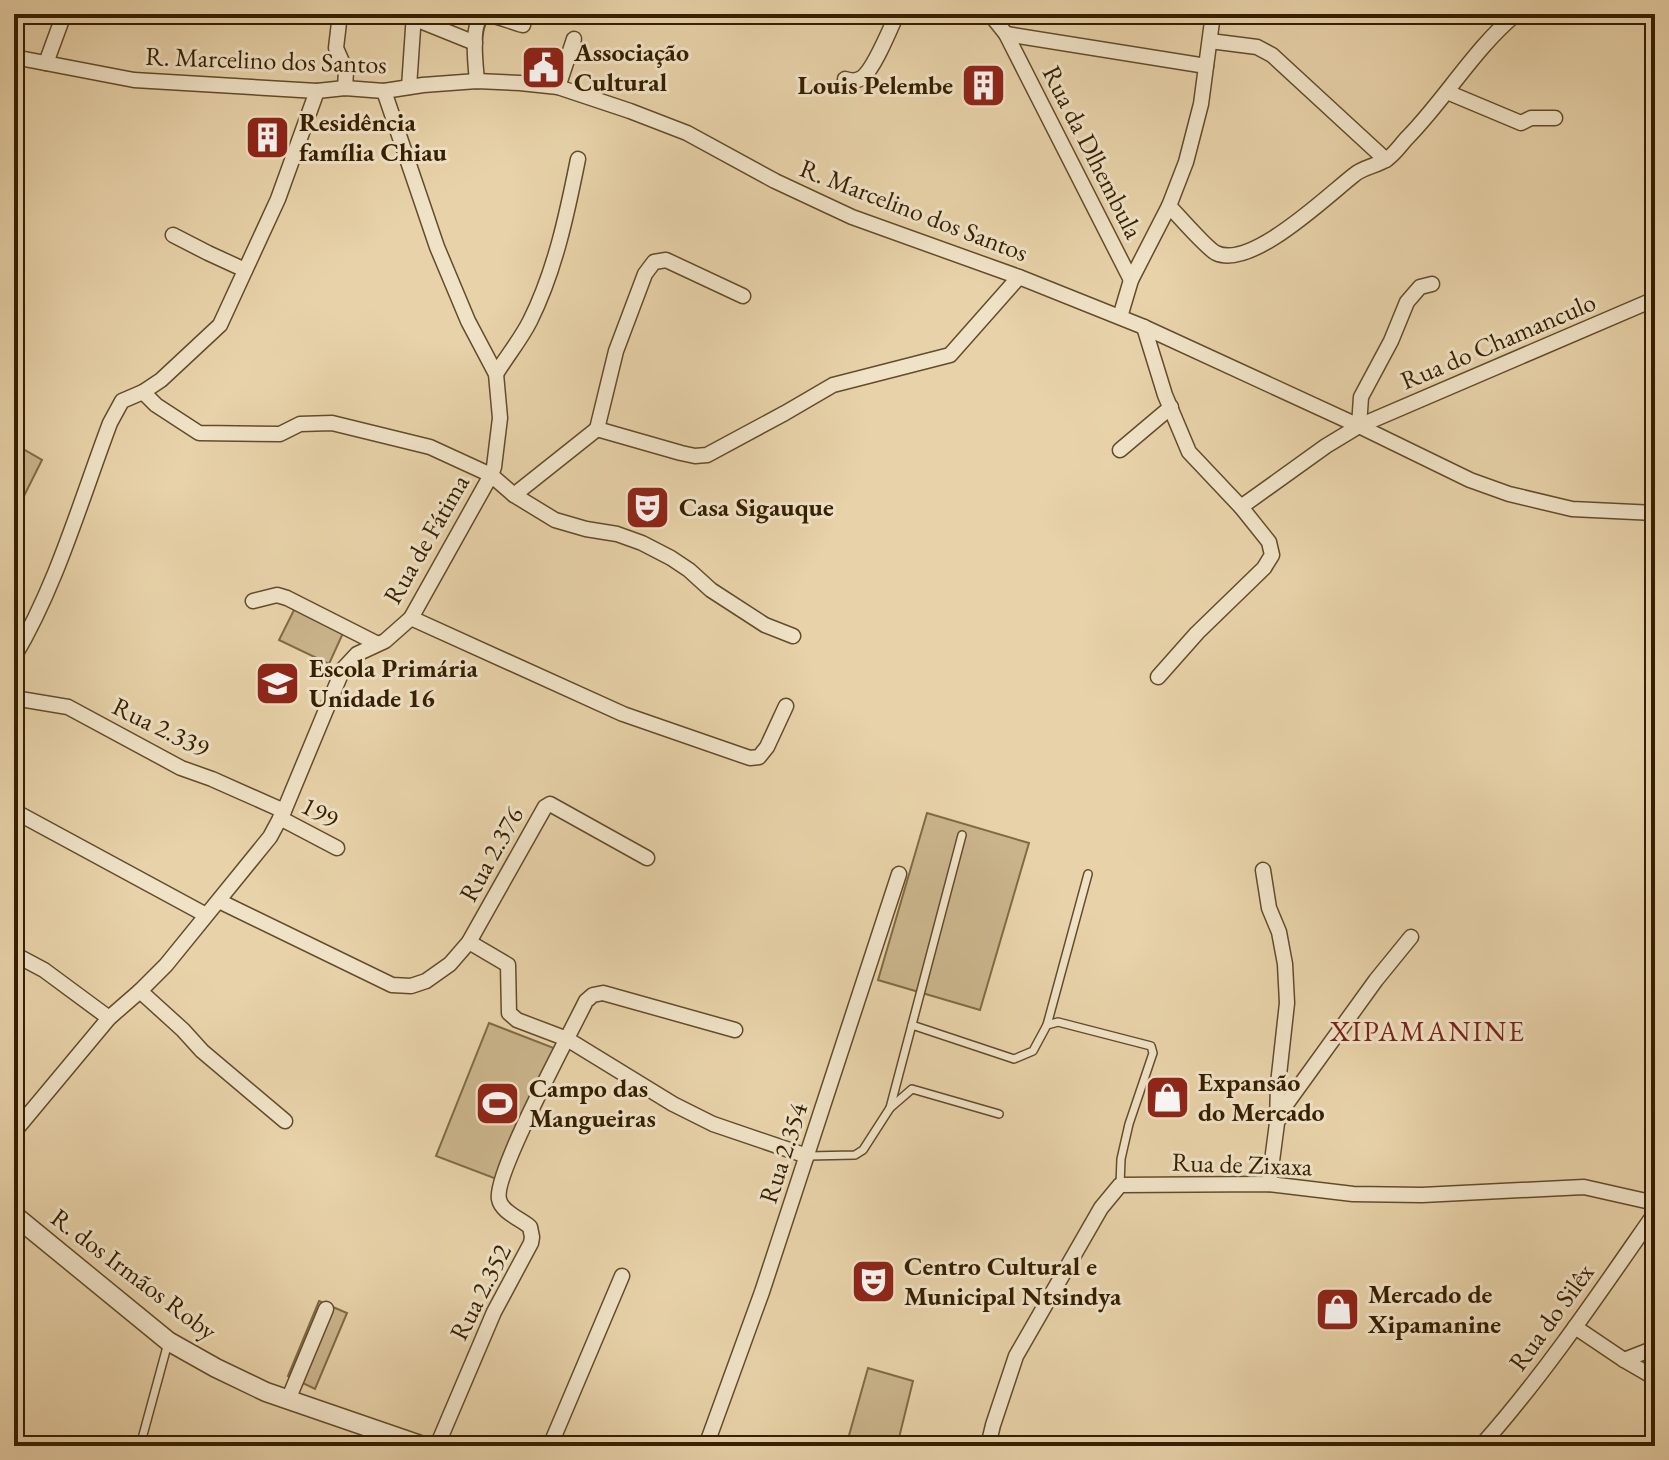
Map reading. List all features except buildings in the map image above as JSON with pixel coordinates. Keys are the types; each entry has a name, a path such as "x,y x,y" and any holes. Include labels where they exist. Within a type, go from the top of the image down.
{"street":[{"path":"46,63 64,14"},
{"path":"340,14 336,48 346,71 345,88"},
{"path":"477,81 475,43 477,23 481,17 488,14 523,25"},
{"path":"845,79 853,81 863,77 897,14"},
{"name":"Rua da Dlhembula","path":"990,14 1006,34 1131,280 1120,317"},
{"path":"1131,280 1169,206 1186,162 1201,104 1213,14"},
{"path":"1169,206 1215,253 1232,256 1252,250 1300,220 1357,172 1386,160 1422,123 1479,51 1516,14"},
{"path":"409,87 414,16 475,43"},
{"path":"1006,34 1206,66"},
{"path":"558,87 574,39"},
{"path":"1210,41 1257,47 1272,55 1386,160"},
{"name":"R. Marcelino dos Santos","path":"14,57 134,80 317,91 345,88 384,91 477,81 558,87 687,133 775,181 852,217 1019,277 1144,327 1470,480 1509,494 1572,509 1655,513"},
{"path":"14,657 32,627 49,588 110,423 122,401 161,380 220,325 278,199 317,91"},
{"name":"Rua de Fátima","path":"14,1132 109,1018 166,965 270,837 343,669 357,654 385,641 411,618 494,467 500,418 496,374 468,321 437,247 384,91"},
{"path":"1447,92 1521,123 1531,118 1555,118"},
{"path":"496,374 528,324 544,288 578,159"},
{"path":"173,235 245,270"},
{"path":"514,495 597,429 616,351 645,274 654,262 666,260 743,296"},
{"path":"597,429 681,453 707,455 833,385 950,355 1019,277"},
{"path":"1241,507 1359,426 1361,397 1391,341 1407,302 1420,287 1432,284"},
{"name":"Rua do Chamanculo","path":"1359,426 1655,299"},
{"path":"1144,327 1165,395 1189,452 1241,507 1269,542 1272,555 1264,568 1197,633 1158,677"},
{"path":"143,392 156,405 199,433 280,434 300,424 332,423 430,447 491,475 514,495 555,520 617,534 671,558 711,590 765,625 793,636"},
{"path":"1120,450 1171,407"},
{"path":"253,601 277,595 287,598 376,643"},
{"path":"411,618 623,714 750,758 759,757 767,747 786,706"},
{"name":"Rua 2.339","path":"14,698 68,707 181,768 212,779 282,814"},
{"name":"Rua 2.376","path":"469,942 545,807 550,804 647,858"},
{"path":"14,811 206,915"},
{"name":"199","path":"282,814 337,848"},
{"path":"1263,870 1269,908 1279,932 1285,964 1287,1003 1269,1184"},
{"name":"Rua 2.354","path":"706,1446 762,1292 899,874"},
{"path":"219,901 392,985 411,986 426,981 450,964 469,942 508,965 509,1013 517,1020 567,1039 673,1104 713,1124 807,1156"},
{"path":"1277,1123 1285,1106 1411,937"},
{"path":"14,954 44,970 109,1018"},
{"path":"140,991 202,1051 285,1121"},
{"path":"567,1039 586,1001 593,995 603,993 735,1030"},
{"name":"Rua 2.352","path":"437,1446 494,1312 531,1243 530,1227 504,1209 499,1202 498,1188 519,1136 567,1039"},
{"name":"Rua de Zixaxa","path":"1120,1185 1269,1184 1353,1194 1422,1195 1584,1187 1655,1203"},
{"path":"988,1446 1016,1356 1101,1208 1120,1185"},
{"name":"Rua do Silêx","path":"1481,1446 1575,1327 1655,1213"},
{"name":"R. dos Irmãos Roby","path":"14,1215 168,1341 266,1392 358,1425 381,1440 423,1446"},
{"path":"550,1446 622,1276"},
{"path":"288,1400 326,1309"},
{"path":"1575,1327 1655,1378"},
{"path":"1624,1360 1655,1348"}],"lane":[{"path":"890,1108 962,835"},
{"path":"912,1025 1014,1059 1033,1051 1047,1025 1088,874"},
{"path":"1047,1025 1058,1022 1151,1046 1153,1053 1129,1124 1121,1159 1120,1185"},
{"path":"807,1156 855,1155 863,1150 890,1108 912,1089 999,1114"},
{"path":"140,1446 168,1341"}],"shaded area":[{"path":"18,446 42,460 14,516 14,454"},
{"path":"295,608 344,631 329,664 279,640"},
{"path":"927,813 1029,843 980,1010 878,980"},
{"name":"Campo das Mangueiras","path":"489,1023 559,1050 507,1183 436,1156"},
{"path":"319,1301 347,1313 315,1389 288,1376"},
{"path":"868,1368 913,1381 897,1446 846,1446"}],"place":[{"name":"Associação Cultural","path":"543,67"},
{"name":"Louis Pelembe","path":"984,85"},
{"name":"Residência família Chiau","path":"268,137"},
{"name":"Casa Sigauque","path":"648,507"},
{"name":"Escola Primária Unidade 16","path":"278,683"},
{"name":"Expansão do Mercado","path":"1167,1097"},
{"name":"Campo das Mangueiras","path":"498,1103"},
{"name":"Centro Cultural e Municipal Ntsindya","path":"873,1281"},
{"name":"Mercado de Xipamanine","path":"1337,1309"}],"district":[{"name":"XIPAMANINE","path":"1428,1031"}]}
